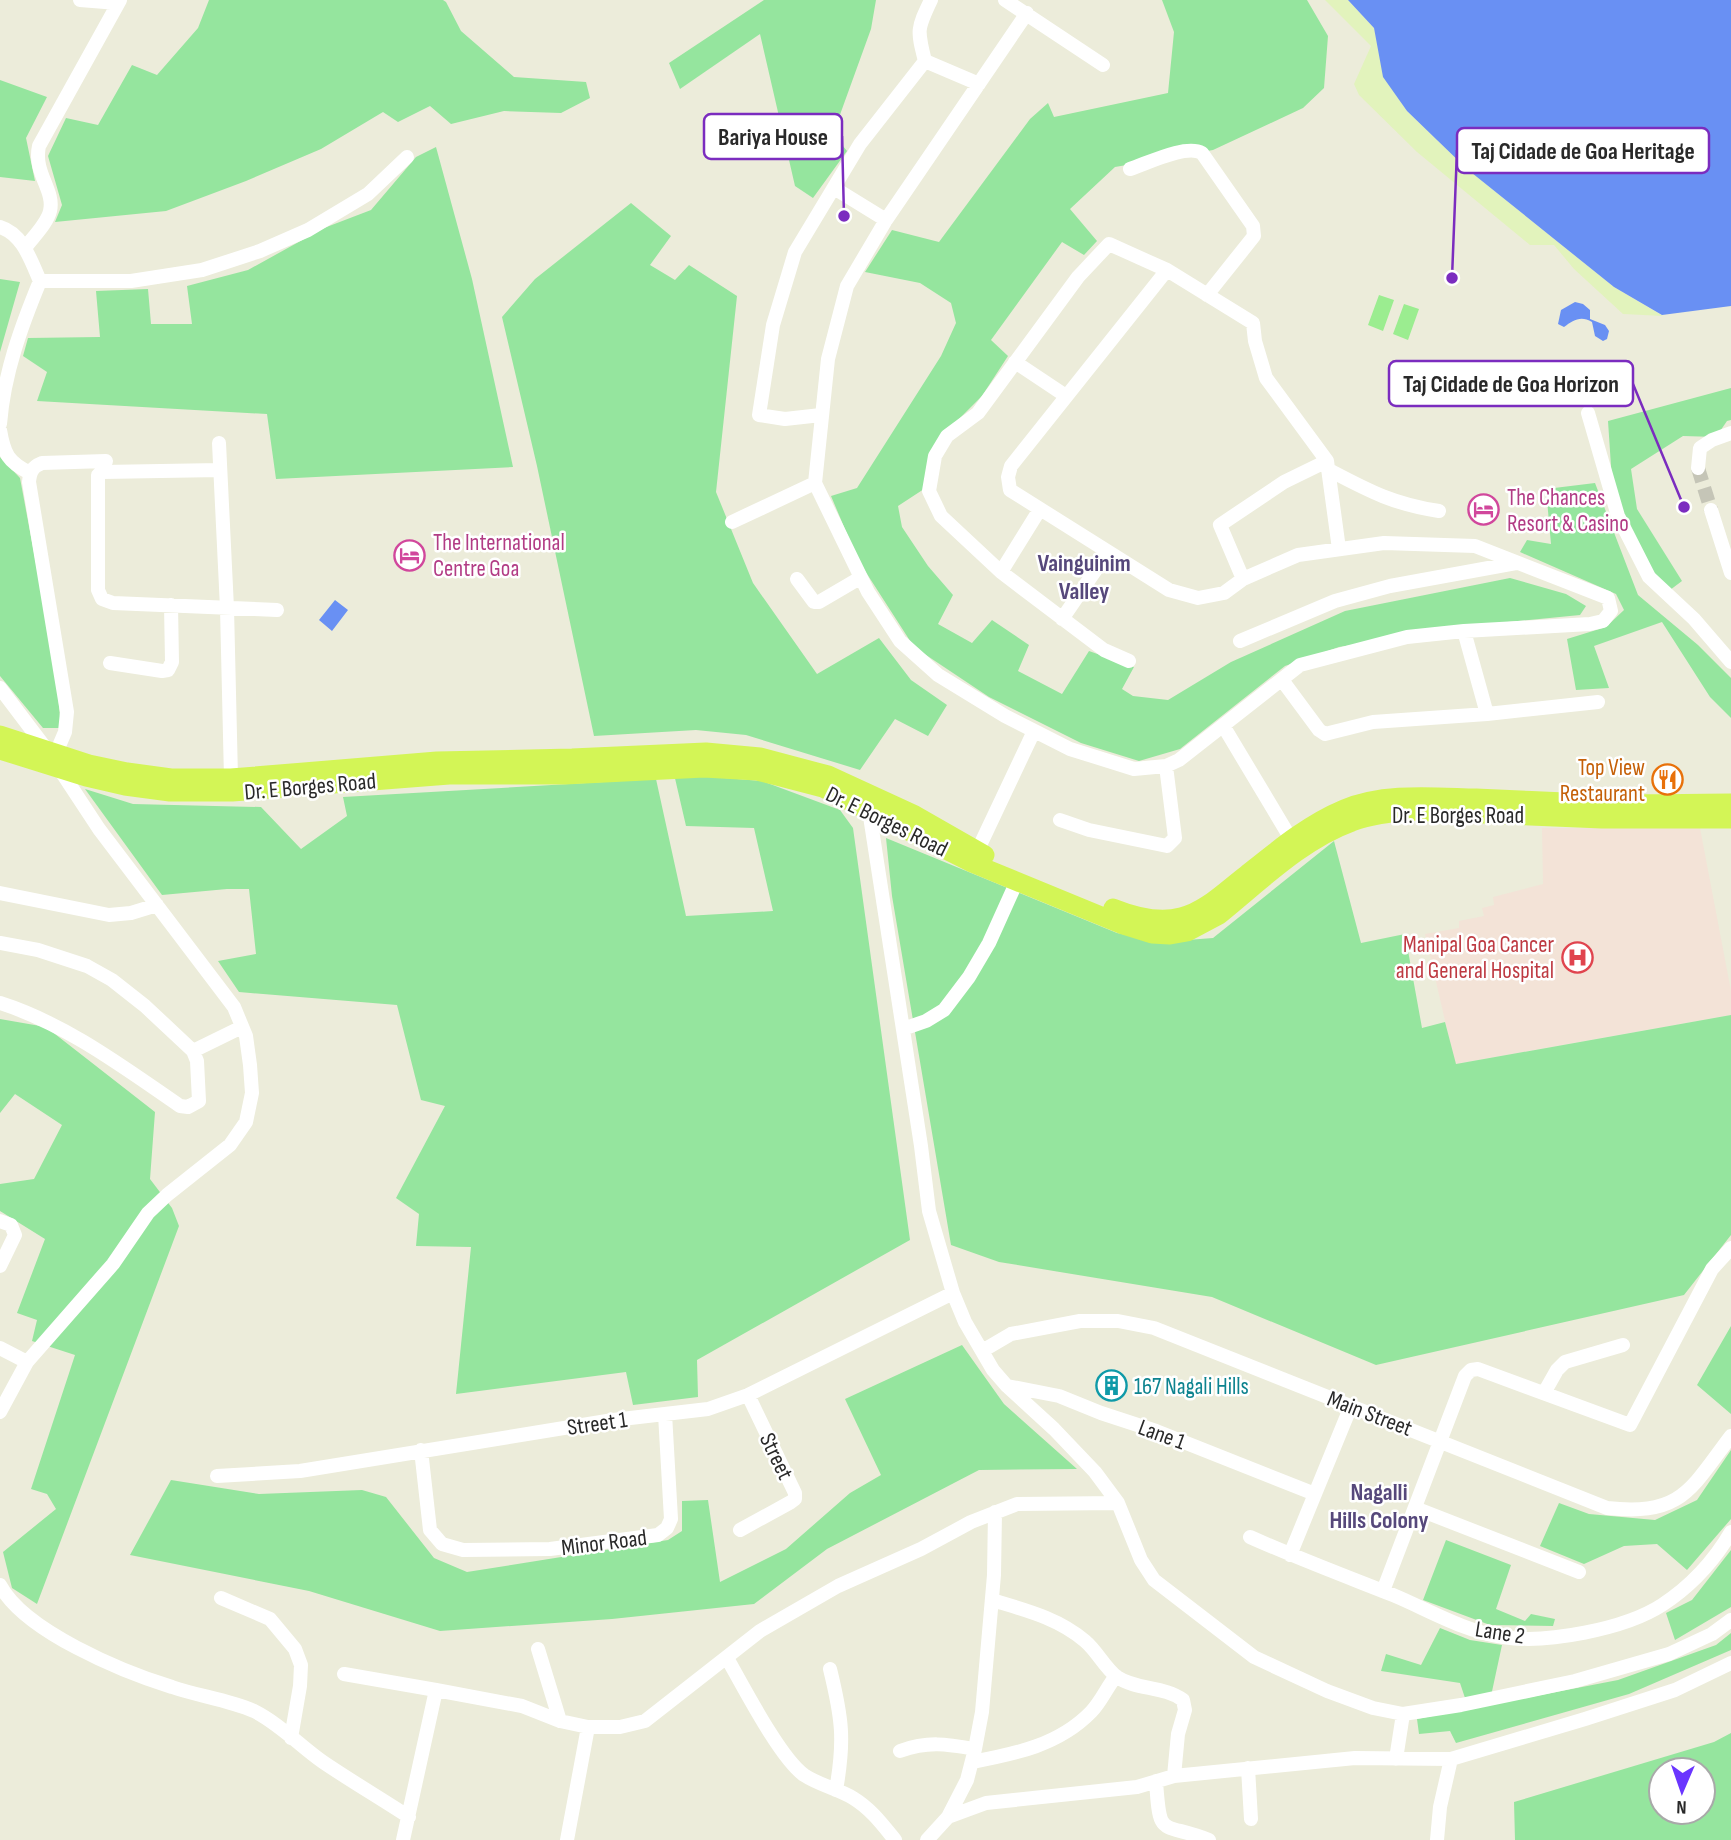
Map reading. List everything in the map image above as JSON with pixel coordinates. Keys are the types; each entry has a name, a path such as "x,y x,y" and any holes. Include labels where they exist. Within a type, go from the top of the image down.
{"main road":[{"name":"Dr. E Borges Road","path":"0,735 125,786 170,792 220,792 449,775 565,775 704,768 757,771 823,788 974,857 1127,913 1169,919 1184,917 1212,901 1291,839 1344,808 1370,801 1439,797 1606,804 1731,803"},
{"name":"Dr. E Borges Road","path":"0,750 171,778 232,778 437,761 706,752 760,757 828,775 915,815 974,857 1017,881 1123,925 1152,934 1170,935 1203,925 1219,915 1310,844 1351,822 1383,813 1410,811 1602,819 1731,819"}],"street":[{"path":"26,248 51,208 51,200 38,166 39,146 119,2 80,0"},
{"path":"925,61 918,34 931,0"},
{"path":"1005,0 1103,65"},
{"path":"1027,13 887,220 847,286 828,359 815,483 860,578 900,641 938,675 1034,731 1070,749 1134,769 1166,766 1179,761 1300,665 1407,637 1590,624 1603,621 1611,611 1608,598 1475,546 1384,543 1298,555 1243,579 1224,593 1198,598 1169,590 1010,490 1008,477 1011,466 1167,270"},
{"path":"925,61 979,84"},
{"path":"821,415 785,419 759,415 773,325 795,252 860,144 925,61"},
{"path":"1130,170 1185,150 1195,149 1202,153 1253,226 1254,236 1207,295"},
{"path":"40,281 131,281 202,270 225,263 308,230 368,194 407,157"},
{"path":"834,188 887,220"},
{"path":"0,227 7,229 26,248 40,281 3,389 0,424"},
{"path":"1129,661 1104,650 1001,572 941,516 929,491 935,456 947,436 978,413 1078,276 1109,244 1167,270 1253,323 1255,341 1266,377 1328,466 1385,499 1439,511"},
{"path":"1015,362 1066,396"},
{"path":"1588,413 1618,516 1649,578 1694,619 1731,662"},
{"path":"0,430 7,455 15,465 30,473"},
{"path":"1698,468 1700,448 1731,433"},
{"path":"219,443 232,778"},
{"path":"54,757 65,732 67,712 29,482 30,473 34,466 42,463 106,461"},
{"path":"1328,466 1339,549"},
{"path":"1243,579 1220,525 1284,482 1328,466"},
{"path":"220,470 102,472 98,475 98,590 102,599 113,603 277,610"},
{"path":"732,522 815,483"},
{"path":"1001,572 1040,509"},
{"path":"1711,510 1731,573"},
{"path":"1062,620 1108,552"},
{"path":"1240,641 1335,601 1390,586 1517,563"},
{"path":"797,579 814,602 819,602 860,578"},
{"path":"110,663 168,670 172,662 171,606"},
{"path":"1464,631 1487,714"},
{"path":"1282,680 1325,734 1373,722 1487,714 1598,702"},
{"path":"0,688 54,757 99,829 234,1007 246,1036 252,1093 246,1122 230,1145 148,1213 113,1264 27,1362 0,1412"},
{"path":"1224,727 1291,839"},
{"path":"974,857 1034,731"},
{"path":"1060,820 1089,830 1167,846 1175,838 1166,766"},
{"path":"869,810 929,1211 953,1293 965,1322 993,1370 1095,1472 1118,1503 1141,1560 1154,1580 1254,1657 1327,1691 1373,1708 1403,1714 1575,1681 1669,1654 1712,1634 1731,1620"},
{"path":"903,1030 944,1010 989,943 1017,881"},
{"path":"0,893 109,915 131,913 157,905"},
{"path":"0,943 38,950 87,966 112,980 145,1006 193,1051 197,1061 199,1101 188,1107 180,1106 104,1054 42,1019 0,1003"},
{"path":"193,1051 243,1027"},
{"path":"0,1222 11,1225 15,1235 0,1266"},
{"path":"1383,1591 1465,1376 1471,1370 1478,1369 1630,1424 1712,1269 1731,1248"},
{"name":"Street 1","path":"217,1476 300,1471 421,1450 708,1409 748,1395 953,1293"},
{"name":"Main Street","path":"982,1351 1010,1334 1080,1321 1118,1321 1154,1328 1607,1508 1637,1511 1662,1506 1688,1492 1731,1436"},
{"path":"1544,1393 1557,1370 1565,1362 1623,1345"},
{"path":"0,1348 27,1362"},
{"name":"Lane 1","path":"1006,1385 1059,1396 1315,1494"},
{"name":"Street","path":"740,1530 795,1499 795,1493 748,1395"},
{"path":"1290,1555 1351,1406"},
{"name":"Minor Road","path":"421,1450 430,1530 442,1544 463,1550 550,1549 658,1535 667,1528 671,1519 665,1414"},
{"path":"344,1674 522,1706 560,1721 588,1727 620,1727 645,1721 760,1632 838,1586 921,1549 971,1522 1017,1504 1118,1503"},
{"path":"1415,1508 1579,1572"},
{"path":"927,1840 948,1817 967,1780 973,1756 982,1712 994,1575 995,1512"},
{"name":"Lane 2","path":"1250,1537 1468,1629 1504,1637 1549,1638 1606,1629 1661,1606 1693,1580 1719,1551 1731,1532"},
{"path":"0,1585 20,1612 81,1649 159,1683 253,1711 275,1724 323,1762 409,1817"},
{"path":"221,1598 270,1619 295,1649 301,1665 291,1738"},
{"path":"992,1600 1040,1614 1066,1628 1085,1641 1116,1676 1126,1682 1176,1694 1183,1700 1185,1710 1178,1734 1174,1776"},
{"path":"538,1649 560,1721"},
{"path":"727,1658 787,1757 803,1774 852,1798 873,1813 895,1840"},
{"path":"948,1817 986,1803 1137,1787 1174,1776 1355,1758 1451,1759 1675,1690 1731,1663"},
{"path":"830,1669 840,1712 842,1736 836,1790"},
{"path":"900,1751 916,1745 934,1743 973,1756 1007,1755 1049,1742 1074,1728 1093,1710 1116,1676"},
{"path":"403,1840 436,1690"},
{"path":"1396,1759 1403,1714"},
{"path":"567,1840 588,1727"},
{"path":"1437,1840 1440,1807 1451,1759"},
{"path":"1248,1768 1251,1819"},
{"path":"1156,1781 1158,1817 1163,1826 1209,1840"}],"shaded area":[{"path":"209,0 443,0 461,31 514,77 586,82 590,98 561,113 504,111 451,124 430,106 398,122 383,112 321,149 166,211 55,222 62,205 48,156 66,118 98,125 132,65 157,75 198,28"},
{"path":"764,0 876,0 871,29 833,134 847,151 813,198 795,186 760,34 680,89 669,63"},
{"path":"1162,0 1307,0 1328,36 1324,88 1303,108 1213,150 1115,167 1070,209 1097,241 1084,255 1062,242 991,340 1008,356 982,396 948,430 924,489 898,506 902,527 928,566 953,595 938,624 972,643 992,620 1029,645 1018,671 1062,694 1089,651 1134,667 1122,689 1133,696 1168,700 1231,662 1345,611 1510,578 1566,594 1586,606 1580,615 1497,623 1339,647 1285,666 1180,749 1139,761 1081,743 989,697 914,647 858,560 831,496 857,488 941,356 956,323 951,303 920,283 865,272 892,230 939,242 1030,119 1048,103 1054,117 1168,93 1174,32"},
{"path":"0,80 47,97 26,138 35,181 0,177"},
{"path":"436,147 472,279 513,467 276,479 267,414 37,401 47,372 23,356 28,338 100,337 96,291 148,289 151,324 192,324 187,286 248,270 324,228 371,210 416,157"},
{"path":"631,203 671,236 650,265 675,280 689,265 737,296 716,492 753,583 817,674 879,638 911,680 947,705 928,736 895,719 860,770 746,735 696,730 594,736 537,466 502,317 535,279"},
{"path":"0,279 20,282 0,352"},
{"path":"1731,388 1731,420 1727,421 1716,437 1683,436 1631,469 1637,509 1682,581 1670,590 1640,557 1612,481 1608,421"},
{"path":"0,457 20,478 56,671 61,728 43,728 0,676"},
{"path":"1595,483 1638,595 1698,645 1731,678 1731,718 1710,697 1662,622 1594,646 1609,688 1576,690 1567,639 1606,627 1624,610 1616,594 1520,552 1527,540 1551,544 1546,489"},
{"path":"674,774 762,781 840,810 853,828 910,1240 697,1360 698,1397 633,1405 626,1372 456,1394 471,1247 416,1246 419,1214 396,1198 445,1106 421,1100 397,1005 239,992 218,961 256,954 249,889 162,895 85,789 133,804 261,807 301,849 347,816 343,797 656,779 686,916 773,911 754,828 686,826"},
{"name":"Manipal Goa Cancer and General Hospital","path":"1542,828 1700,828 1731,991 1731,1015 1455,1064 1425,934 1459,928 1459,921 1484,916 1482,908 1494,905 1493,897 1543,884"},
{"path":"886,838 1117,933 1161,942 1213,938 1334,841 1361,943 1405,934 1422,1028 1445,1022 1456,1064 1731,1015 1731,1235 1684,1295 1376,1365 1212,1297 999,1262 951,1245 892,896"},
{"path":"0,1019 46,1027 155,1112 150,1179 172,1208 179,1226 37,1604 12,1588 3,1552 56,1509 47,1494 31,1489 75,1355 32,1341 37,1320 17,1313 45,1239 0,1211 0,1184 34,1179 62,1125 15,1094 0,1113"},
{"path":"1731,1326 1731,1414 1697,1385"},
{"path":"962,1345 1004,1404 1077,1469 979,1470 827,1549 754,1604 612,1619 440,1631 309,1591 130,1555 171,1480 259,1494 362,1490 386,1497 434,1558 467,1572 668,1540 682,1531 682,1501 708,1500 720,1582 786,1549 850,1493 881,1475 845,1399"},
{"path":"1731,1450 1731,1519 1687,1570 1657,1544 1624,1546 1584,1564 1540,1546 1559,1503 1589,1514 1655,1520 1697,1500"},
{"path":"1446,1540 1511,1565 1496,1609 1525,1621 1531,1614 1555,1619 1553,1626 1490,1625 1423,1600"},
{"path":"1731,1550 1731,1607 1675,1640 1666,1613 1692,1600"},
{"path":"1440,1628 1470,1640 1502,1645 1491,1696 1465,1698 1460,1683 1381,1671 1386,1654 1421,1665"},
{"path":"1731,1633 1731,1650 1629,1694 1456,1743 1450,1731 1419,1734 1417,1719 1618,1680 1716,1645"},
{"path":"1731,1733 1731,1840 1515,1840 1514,1802 1647,1762 1647,1826 1717,1826 1717,1756 1667,1756 1714,1742"}],"sand":[{"path":"1325,0 1348,0 1374,28 1384,77 1407,111 1467,169 1614,287 1663,316 1623,314 1574,269 1554,245 1530,245 1417,152 1359,95 1354,84 1371,46"}],"green space":[{"path":"1379,295 1394,300 1383,331 1368,325"},
{"path":"1404,304 1419,309 1408,340 1393,334"}],"water":[{"path":"1348,0 1731,0 1731,306 1662,315 1614,287 1467,169 1407,111 1383,77 1374,28"},
{"path":"1575,302 1590,310 1590,319 1605,325 1609,331 1607,339 1603,341 1595,336 1592,322 1588,320 1577,319 1564,327 1558,324 1561,310"},
{"path":"335,600 348,610 332,631 319,620"}],"tunnel":[{"path":"1698,468 1711,510"}],"place":[{"name":"Bariya House","path":"844,216"},
{"name":"Taj Cidade de Goa Heritage","path":"1452,278"},
{"name":"Taj Cidade de Goa Horizon","path":"1684,507"},
{"name":"The Chances Resort & Casino","path":"1484,510"},
{"name":"The International Centre Goa","path":"410,555"},
{"name":"Top View Restaurant","path":"1668,780"},
{"name":"Manipal Goa Cancer and General Hospital","path":"1577,957"},
{"name":"167 Nagali Hills","path":"1111,1386"}],"district":[{"name":"Vainguinim Valley","path":"1084,577"},
{"name":"Nagalli Hills Colony","path":"1379,1506"}]}
